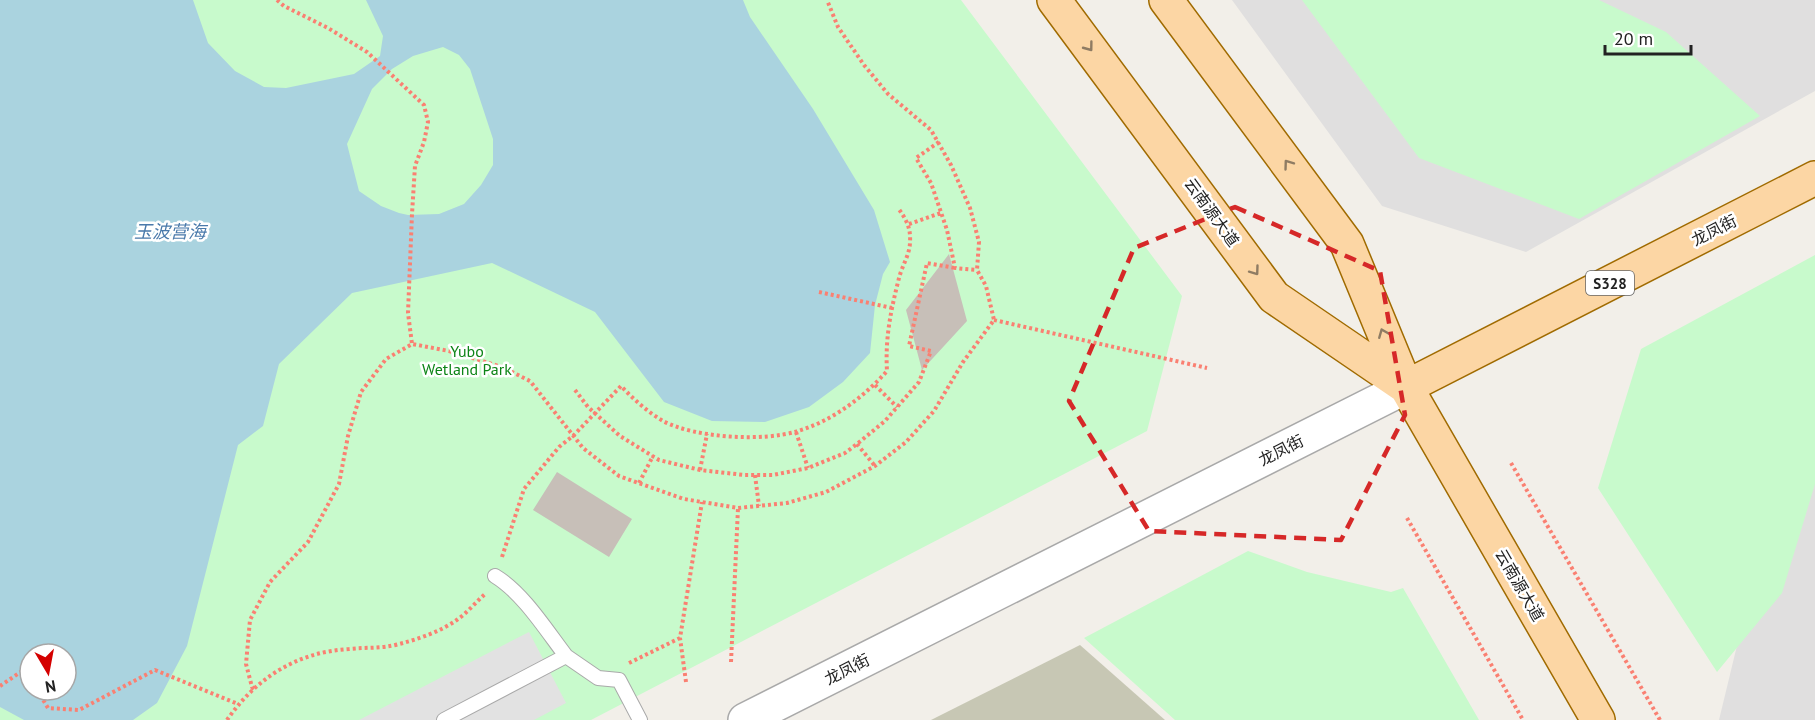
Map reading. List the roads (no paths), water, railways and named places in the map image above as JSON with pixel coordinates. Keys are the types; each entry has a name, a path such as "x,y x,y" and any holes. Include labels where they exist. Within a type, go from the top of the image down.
{"main road":[{"name":"云南源大道","path":"1054,0 1274,297 1406,387"},
{"name":"云南源大道","path":"1166,0 1347,244 1406,387 1598,720"},
{"name":"龙凤街","path":"1406,387 1815,178"}],"street":[{"name":"龙凤街","path":"745,720 1406,387"}],"lane":[{"path":"495,576 505,582 566,656 598,678 619,680 640,720"},
{"path":"444,720 566,656"}],"water":[{"name":"玉波营海","path":"0,0 193,0 208,43 235,71 264,87 286,88 354,74 380,56 383,36 366,0 743,0 750,17 813,109 874,210 890,262 883,274 875,305 870,353 843,382 809,407 765,422 712,421 664,402 595,312 492,263 352,293 279,364 263,426 238,445 187,646 157,703 133,720 24,720 0,707","holes":["443,47 459,55 470,69 493,139 493,165 481,185 464,204 439,214 408,215 381,206 359,191 347,144 372,89 392,69 413,56"]}],"park label":[{"name":"Yubo Wetland Park","path":"467,360"}]}
